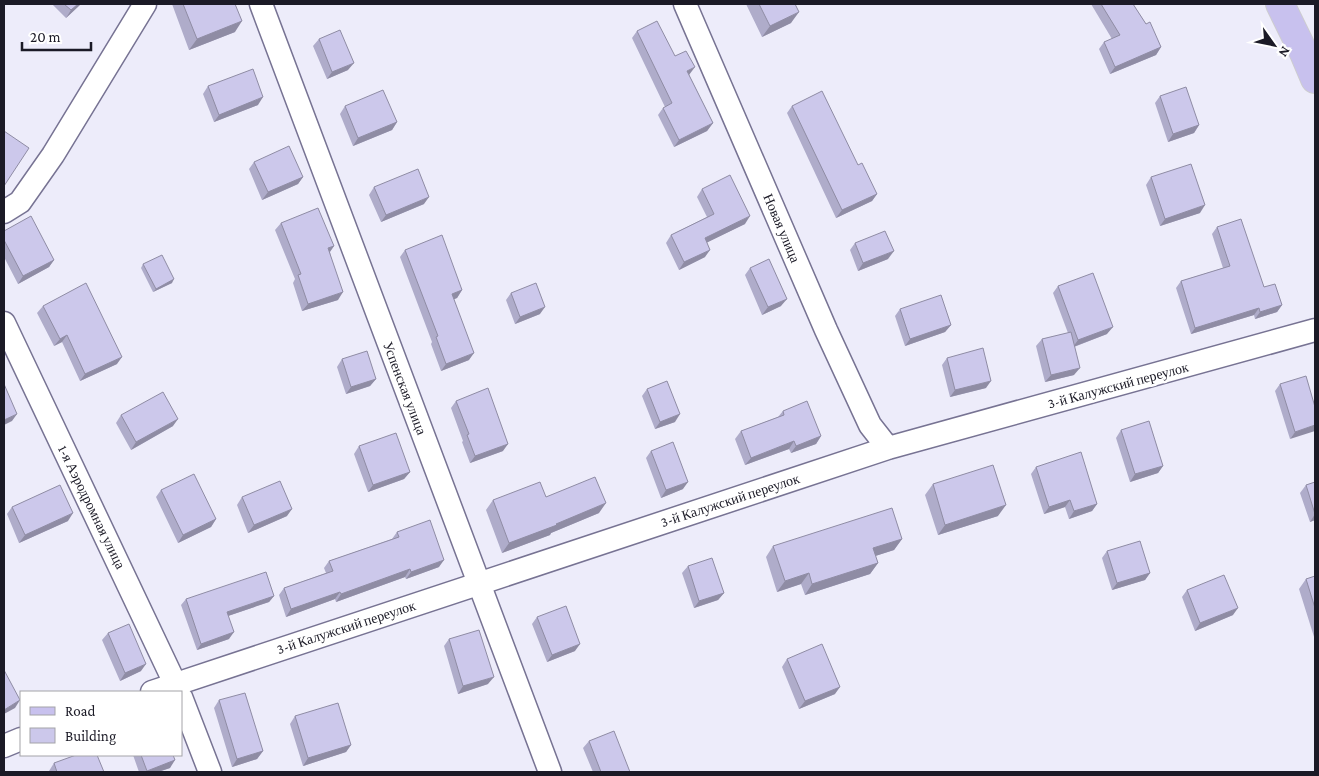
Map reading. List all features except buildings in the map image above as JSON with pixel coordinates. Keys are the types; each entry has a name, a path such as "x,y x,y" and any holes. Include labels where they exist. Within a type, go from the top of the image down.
{"main road":[{"path":"1280,4 1301,46 1315,80"}],"street":[{"path":"4,212 20,202 52,155 145,4"},
{"name":"Успенская улица","path":"261,4 550,772"},
{"name":"Новая улица","path":"685,4 826,330 870,425 888,448"},
{"name":"1-я Аэродромная улица","path":"4,323 179,691"},
{"name":"3-й Калужский переулок","path":"179,691 479,583 888,448 1315,330"},
{"name":"1-я Аэродромная улица","path":"182,699 210,772"},
{"path":"4,746 20,739"}]}
